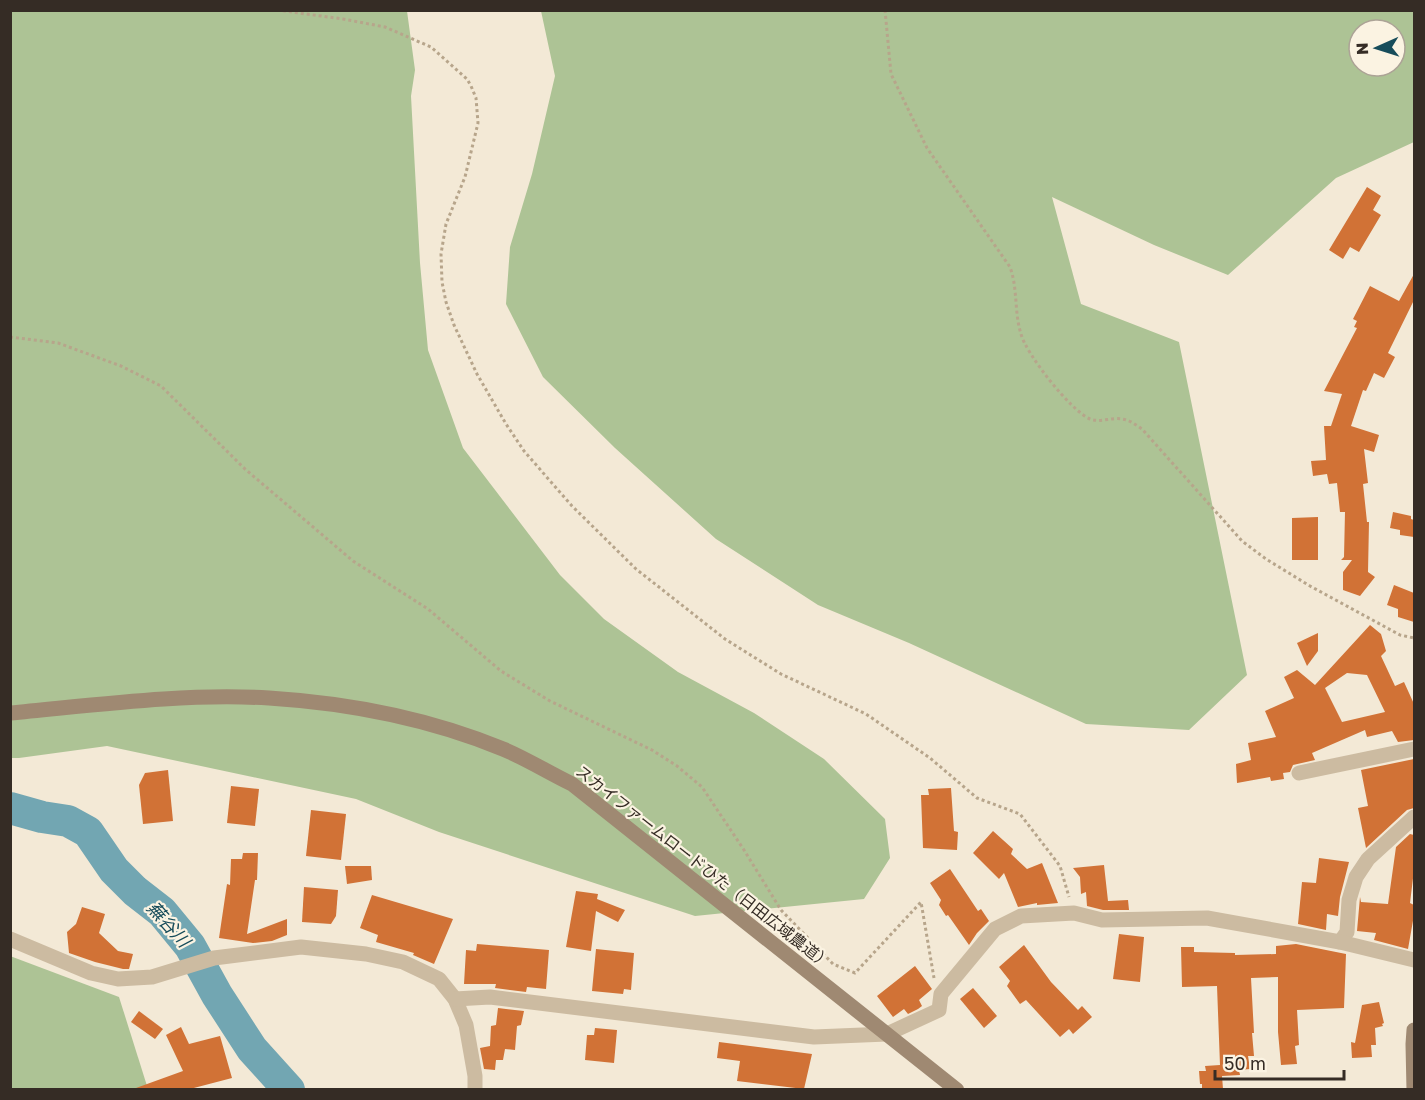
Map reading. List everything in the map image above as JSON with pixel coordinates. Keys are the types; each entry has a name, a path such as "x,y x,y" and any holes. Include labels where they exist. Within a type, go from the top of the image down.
{"street":[{"name":"スカイファームロードひた（日田広域農道）","path":"10,713 142,701 268,698 348,706 432,725 504,749 572,784 957,1089"},
{"path":"1299,773 1414,749"},
{"path":"1340,942 1347,932 1349,900 1356,877 1368,859 1414,817"},
{"path":"455,999 490,997 814,1037 887,1034 939,1010 940,994 995,929 1021,916 1074,913 1102,920 1207,918 1340,942 1414,960"},
{"path":"10,939 91,973 118,979 152,977 214,958 301,946 366,954 404,962 439,979 455,999 466,1025 475,1076 475,1089"},
{"path":"1414,1030 1414,1089"}],"path":[{"path":"277,10 385,27 431,47 467,79 476,98 478,123 465,177 446,224 441,263 446,302 477,374 506,424 524,451 572,506 636,569 724,639 781,674 866,714 930,758 976,798 1020,814 1060,866 1074,913"},
{"path":"885,10 891,74 927,148 1010,267 1015,281 1021,337 1068,403 1090,419 1130,420 1142,429 1242,541 1310,586 1400,634 1414,638"},
{"path":"10,337 58,343 121,366 161,386 245,469 353,561 428,609 501,671 550,701 652,750 677,766 702,787 744,849 781,910 834,963 855,974 921,902 939,1010"}],"green space":[{"path":"10,11 407,11 415,70 411,96 420,263 428,350 463,448 560,575 604,619 678,672 754,713 824,759 885,819 890,858 864,899 695,916 439,832 356,799 107,746 11,758"},
{"path":"541,11 1414,11 1414,142 1336,178 1228,275 1154,245 1052,197 1081,304 1179,342 1247,675 1189,730 1086,724 909,643 818,605 716,539 615,448 543,377 506,304 510,247 532,174 555,76"},
{"path":"10,956 119,997 148,1089 11,1089"}],"building":[{"path":"1367,187 1381,196 1373,210 1381,215 1359,252 1350,247 1343,259 1329,250"},
{"path":"1414,274 1414,300 1388,353 1395,357 1384,378 1374,373 1366,391 1363,390 1351,426 1379,435 1374,452 1364,449 1368,483 1363,484 1367,522 1369,522 1368,572 1375,577 1360,596 1343,590 1343,572 1352,560 1341,560 1344,557 1345,512 1340,512 1337,483 1329,484 1327,474 1313,476 1311,461 1326,460 1324,426 1331,426 1342,394 1324,391 1357,328 1354,327 1357,321 1353,319 1370,286 1399,301"},
{"path":"1393,512 1411,516 1414,520 1414,537 1400,535 1400,530 1390,528"},
{"path":"1318,517 1318,560 1292,560 1292,518"},
{"path":"1394,585 1414,593 1414,622 1398,617 1398,609 1387,605"},
{"path":"1370,625 1381,634 1386,651 1381,656 1395,686 1404,682 1414,704 1414,740 1398,742 1392,731 1367,737 1365,730 1312,753 1315,760 1293,765 1290,772 1283,773 1284,779 1271,781 1270,777 1237,783 1236,764 1251,760 1248,743 1276,737 1265,711 1294,698 1284,677 1297,670 1315,685","holes":["1347,673 1367,675 1385,712 1342,722 1325,688"]},
{"path":"1318,633 1318,651 1307,666 1297,643"},
{"path":"1414,759 1414,808 1407,810 1366,848 1358,808 1368,806 1361,770"},
{"path":"168,770 173,821 143,824 139,785 145,773"},
{"path":"231,786 259,789 255,826 227,823"},
{"path":"951,788 954,831 958,832 957,850 923,848 921,795 929,795 928,789"},
{"path":"311,810 346,814 341,860 306,856"},
{"path":"993,831 1013,849 1011,854 1027,869 1042,863 1058,903 1037,905 1037,903 1018,907 1004,873 999,879 973,853"},
{"path":"1410,834 1414,835 1414,870 1410,903 1414,905 1414,915 1408,949 1374,940 1376,933 1357,931 1360,897 1361,902 1388,904 1396,847"},
{"path":"243,853 258,853 257,880 255,880 247,934 287,919 287,935 272,941 253,943 219,938 227,884 230,885 231,859 242,859"},
{"path":"1319,858 1349,862 1340,897 1338,916 1327,914 1326,930 1298,924 1302,882 1316,883"},
{"path":"1104,865 1108,901 1128,900 1129,910 1103,910 1087,906 1086,892 1081,894 1080,877 1073,868"},
{"path":"345,866 371,866 372,880 347,884"},
{"path":"950,869 978,911 981,909 989,921 969,945 939,905 941,900 930,883"},
{"path":"304,887 338,890 336,916 331,924 302,922"},
{"path":"576,891 598,894 597,899 625,910 618,922 596,911 591,951 566,947"},
{"path":"372,895 453,919 434,964 413,955 414,953 376,942 378,935 360,928"},
{"path":"82,907 105,914 99,933 118,951 133,954 129,969 95,962 69,953 67,932 76,924"},
{"path":"1119,934 1144,937 1140,982 1113,979"},
{"path":"477,944 549,950 546,989 527,987 526,992 495,988 496,984 464,984 466,950 476,951"},
{"path":"1296,944 1346,954 1344,1008 1297,1010 1299,1045 1295,1046 1297,1064 1281,1065 1278,1032 1278,977 1251,978 1254,1056 1248,1056 1250,1069 1239,1070 1240,1075 1222,1076 1223,1089 1202,1089 1199,1071 1206,1071 1205,1066 1220,1065 1217,986 1182,987 1181,947 1194,947 1194,952 1235,953 1235,955 1276,954 1276,946"},
{"path":"1024,945 1051,982 1078,1010 1082,1006 1092,1017 1073,1034 1069,1029 1060,1037 1026,1000 1020,1004 1007,986 1010,981 999,967"},
{"path":"596,949 634,953 631,990 624,989 623,994 592,991"},
{"path":"915,966 932,989 919,1000 922,1006 918,1009 908,1014 904,1009 893,1017 877,996"},
{"path":"973,988 997,1016 984,1028 960,999"},
{"path":"1379,1002 1384,1023 1383,1026 1375,1028 1376,1045 1371,1045 1372,1057 1352,1058 1351,1042 1355,1043 1362,1005"},
{"path":"498,1008 524,1011 521,1025 517,1026 515,1050 505,1049 503,1060 496,1060 495,1070 484,1069 480,1048 490,1046 491,1026 496,1025"},
{"path":"139,1011 163,1029 155,1039 131,1022"},
{"path":"181,1027 189,1044 220,1036 232,1078 190,1089 136,1089 183,1071 166,1035"},
{"path":"595,1028 617,1030 614,1063 585,1060 587,1035 594,1035"},
{"path":"719,1042 812,1054 804,1089 737,1081 740,1061 717,1058"}],"waterway":[{"name":"蕪谷川","path":"10,808 68,821 88,832 114,870 135,891 162,912 190,946 217,995 252,1049 289,1090"}]}
